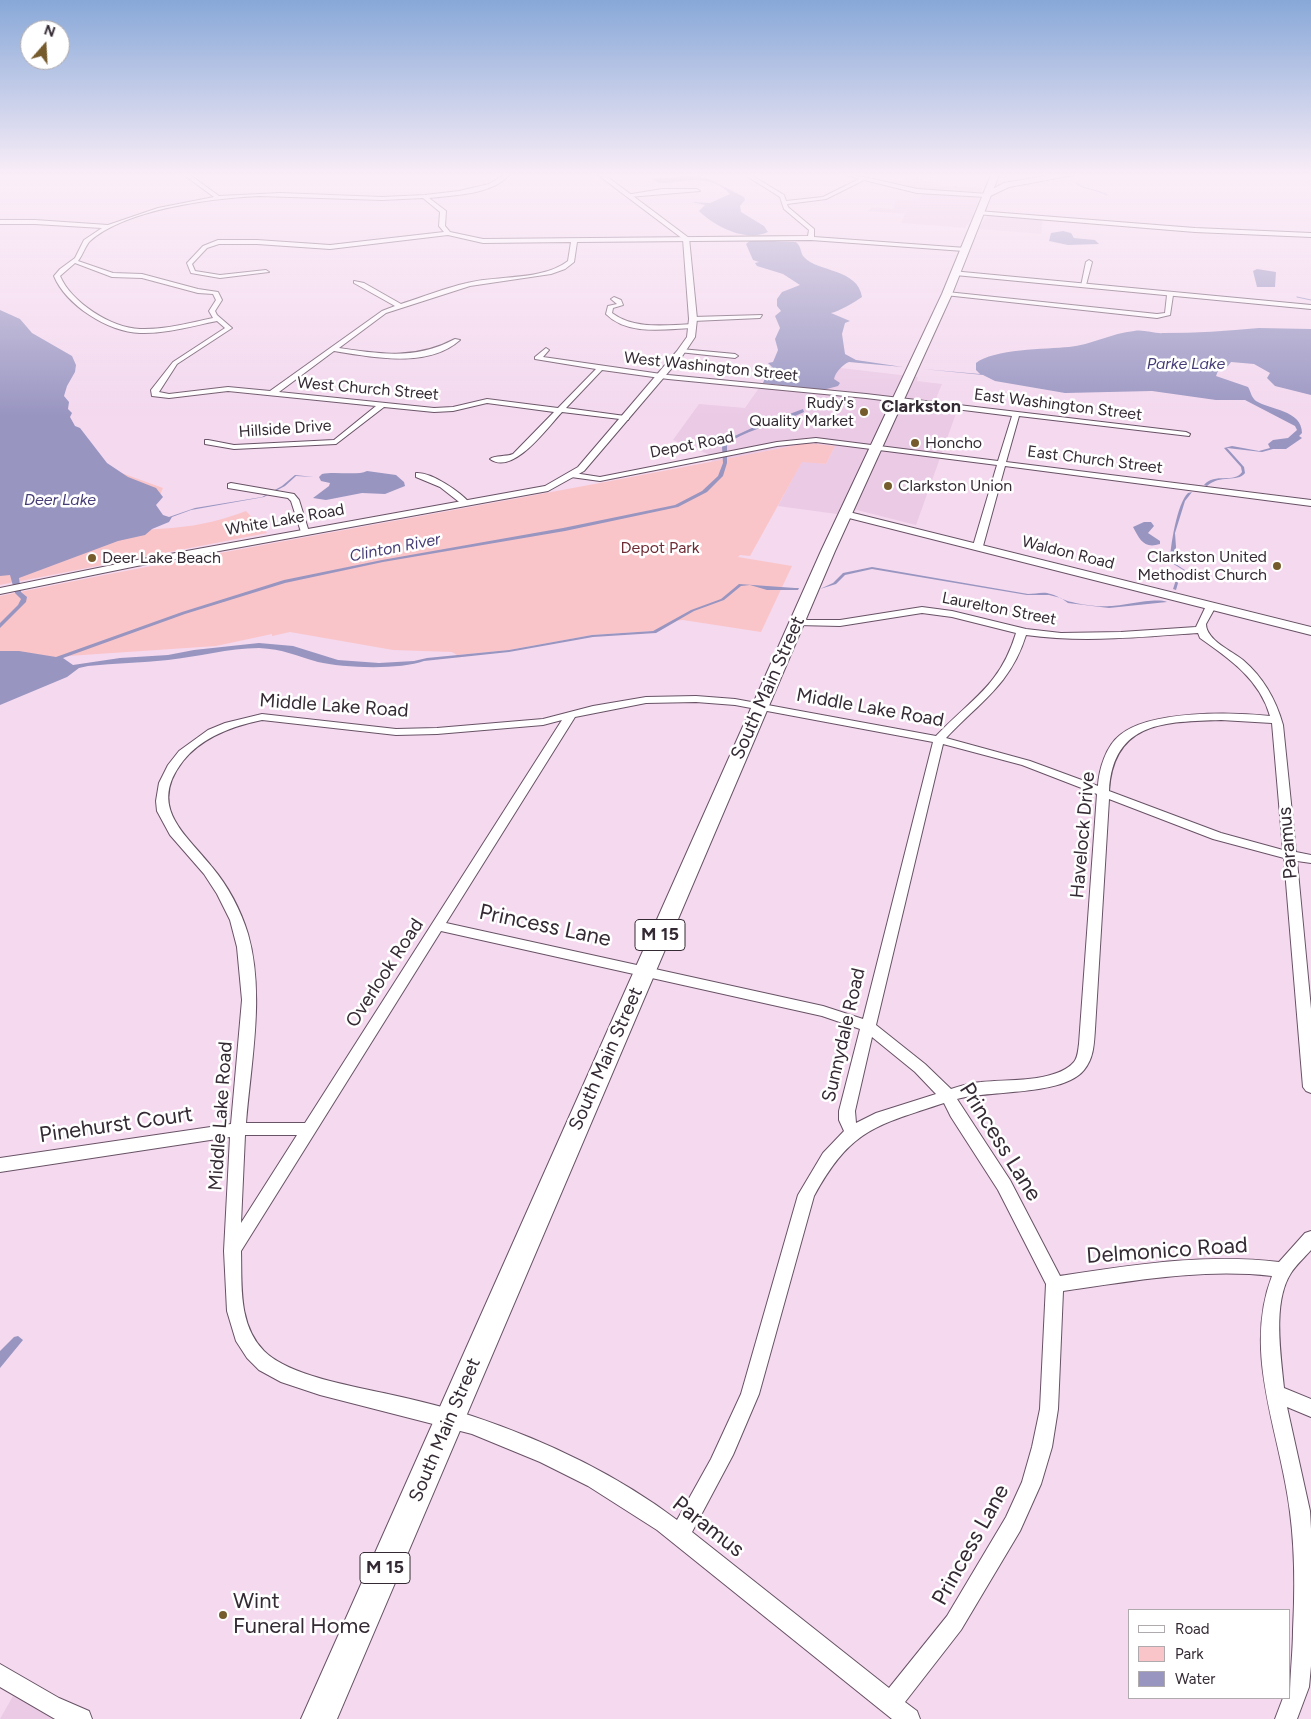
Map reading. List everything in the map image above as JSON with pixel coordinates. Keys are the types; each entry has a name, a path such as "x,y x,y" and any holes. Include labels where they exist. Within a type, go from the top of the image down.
{"main road":[{"name":"M 15","path":"897,400 913,370 947,294 962,255"},
{"name":"South Main Street","path":"319,1719 797,622 897,400"}],"street":[{"path":"80,255 60,270 57,276 59,283 64,291 81,308 99,317 136,331 219,319"},
{"path":"197,255 190,262 191,270 200,275 228,276 266,272"},
{"path":"271,394 377,316 400,306 469,284 533,276 556,271 571,262 572,255"},
{"path":"687,255 693,322"},
{"path":"74,261 112,275 142,276 198,291 215,292"},
{"path":"1083,286 1089,262"},
{"path":"955,273 1311,307"},
{"path":"215,292 228,276"},
{"path":"356,282 366,285 387,300 400,306"},
{"path":"215,292 219,300 213,309 214,316 219,319"},
{"path":"947,294 1157,316 1168,314 1170,295"},
{"path":"614,299 619,301 620,305 610,308 609,314 628,324 693,322 760,316"},
{"name":"West Church Street","path":"219,319 229,328 175,363 159,382 155,394 167,396 228,389 443,409 487,401 625,418"},
{"name":"White Lake Road","path":"11,588 548,488 574,475 592,457 681,351 691,337 693,322"},
{"path":"331,349 388,356 410,356 434,352 445,348 457,340"},
{"name":"West Washington Street","path":"546,350 537,358 660,376 897,400"},
{"path":"681,351 735,356"},
{"path":"494,458 505,460 516,456 560,413 560,410 600,368"},
{"name":"East Washington Street","path":"897,400 1186,434"},
{"name":"Hillside Drive","path":"208,442 234,447 336,442 382,404"},
{"path":"978,546 1016,414"},
{"name":"Depot Road","path":"574,475 608,478 790,442 816,440 876,447"},
{"name":"East Church Street","path":"876,447 1311,503"},
{"path":"419,475 443,485 466,503"},
{"path":"231,486 291,496 295,500 305,532"},
{"name":"Waldon Road","path":"845,514 1311,631"},
{"path":"1201,630 1201,624 1211,606"},
{"name":"Laurelton Street","path":"797,622 843,623 893,613 924,610 957,615 1022,631 1089,636 1201,630"},
{"name":"Paramus","path":"1201,630 1204,636 1246,666 1258,679 1272,700 1277,720 1311,1087"},
{"name":"Sunnydale Road","path":"852,1132 847,1120 847,1111 866,1026 939,739 961,716 982,700 1006,671 1022,631"},
{"name":"Middle Lake Road","path":"451,1417 352,1396 285,1375 269,1367 258,1358 240,1331 234,1302 232,1225 249,998 245,943 215,879 180,838 161,804 167,776 175,764 191,748 214,730 246,719 262,717 377,730 437,732 543,722 593,709 646,700 696,699 760,707 939,739 1006,756 1180,824 1289,855 1311,859"},
{"name":"Overlook Road","path":"232,1251 570,716"},
{"name":"Havelock Drive","path":"948,1096 979,1089 1010,1086 1054,1078 1068,1074 1079,1066 1086,1050 1088,1028 1104,777 1113,751 1125,736 1139,728 1159,722 1189,719 1261,718 1277,720"},
{"name":"Princess Lane","path":"438,926 645,970 823,1011 866,1026 899,1050 948,1096 956,1113 1004,1186 1055,1284 1052,1372 1049,1408 1042,1446 1031,1484 1013,1524 954,1622 890,1704"},
{"path":"679,1535 723,1460 738,1426 750,1394 806,1195 818,1172 844,1139 862,1125 890,1113 948,1096"},
{"name":"Pinehurst Court","path":"0,1166 239,1129 307,1130"},
{"path":"1286,1719 1298,1687 1304,1630 1306,1511 1275,1393 1269,1328 1275,1291 1283,1270 1311,1238"},
{"name":"Delmonico Road","path":"1055,1284 1171,1269 1248,1265 1283,1270"},
{"path":"1275,1393 1311,1408"},
{"name":"Paramus","path":"451,1417 491,1431 550,1456 604,1484 679,1535 909,1719"},
{"path":"0,1675 51,1706 81,1719"}],"shaded area":[{"path":"815,365 918,377 917,381 942,384 935,401 959,405 916,525 857,510 837,514 778,506 802,461 826,464 835,446 807,443 712,462 708,454 673,440 699,404 745,408 761,385 789,387 798,375"},
{"path":"13,1696 60,1719 0,1719"}],"green space":[{"name":"Depot Park","path":"807,443 835,446 826,464 802,462 750,556 740,555 738,557 792,566 761,632 683,620 673,621 653,631 592,635 509,650 457,655 452,652 393,650 290,632 216,646 68,656 0,665 0,596 201,556"},
{"path":"0,451 113,470 163,488 148,521 139,530 193,525 218,520 246,511 267,533 0,585"}],"water":[{"path":"751,255 803,255 810,262 853,281 859,288 862,297 831,313 850,321 845,323 842,334 845,354 856,360 903,367 849,362 842,367 834,379 840,383 838,386 823,390 763,383 768,371 765,370 772,367 768,363 773,362 778,350 775,339 780,328 775,316 781,311 777,306 777,299 782,292 800,285 783,274 757,266 755,263 759,262 753,260"},
{"path":"1257,269 1276,272 1275,287 1257,287 1253,271"},
{"name":"Deer Lake","path":"0,310 20,319 32,333 72,356 76,365 75,372 64,396 69,402 68,409 72,413 70,417 75,426 80,428 107,463 128,477 156,488 163,497 156,505 163,515 169,517 195,508 262,497 282,486 295,475 314,477 296,476 285,486 264,497 191,510 172,517 169,522 152,529 145,535 118,541 19,578 21,592 27,597 26,602 0,628 0,623 18,605 21,599 15,593 10,575 0,576"},
{"name":"Parke Lake","path":"1259,328 1311,329 1311,395 1275,386 1267,378 1270,373 1254,364 1231,362 1228,366 1219,368 1216,376 1248,387 1256,401 1291,415 1301,425 1302,433 1299,436 1302,438 1286,449 1273,449 1262,452 1227,448 1244,467 1245,473 1238,478 1217,480 1207,486 1204,485 1213,479 1234,477 1242,472 1241,467 1224,448 1232,446 1259,451 1270,448 1268,444 1273,440 1288,438 1297,430 1295,426 1245,400 1216,400 1152,391 1065,393 995,381 983,375 923,369 980,374 976,370 976,363 994,355 1020,350 1077,346 1134,331 1187,333"},
{"path":"803,409 804,412 749,432 727,444 727,463 723,476 707,492 678,507 565,531 383,562 285,583 185,614 63,658 73,665 259,643 293,646 338,660 379,663 414,661 509,650 592,635 653,631 691,610 721,599 739,584 799,588 798,590 767,590 750,585 741,586 724,600 694,611 656,633 593,637 509,652 424,661 401,666 356,667 329,664 283,651 259,648 236,649 168,660 88,666 79,668 67,677 0,705 0,651 19,651 56,657 182,612 284,580 675,505 702,491 718,476 723,463 722,446 726,440 754,427"},
{"path":"367,471 396,475 404,482 405,486 385,494 362,493 326,500 313,498 329,486 330,483 321,481 319,477 322,474"},
{"path":"1192,492 1185,501 1175,533 1174,563 1188,572 1176,576 1178,583 1176,590 1173,589 1175,583 1173,575 1185,571 1170,562 1171,547 1177,516 1184,498 1188,493"},
{"path":"1144,522 1151,522 1154,526 1148,533 1160,541 1160,544 1146,544 1140,539 1133,527"},
{"path":"872,567 1028,594 1047,593 1060,598 1049,595 1027,595 872,569 845,575 836,584 820,589 833,583 843,573"},
{"path":"1062,599 1081,604 1101,606 1155,601 1167,602 1109,608 1068,603"},
{"path":"18,1336 23,1340 0,1368 0,1351 14,1337"}],"waterway":[{"path":"1297,297 1311,300"}],"place":[{"name":"Rudy's Quality Market","path":"864,412"},
{"name":"Honcho","path":"915,443"},
{"name":"Clarkston Union","path":"888,486"},
{"name":"Deer Lake Beach","path":"92,558"},
{"name":"Clarkston United Methodist Church","path":"1277,566"},
{"name":"Wint Funeral Home","path":"223,1615"}],"district":[{"name":"Clarkston","path":"921,407"}],"water label":[{"name":"Clinton River","path":"395,548"}]}
